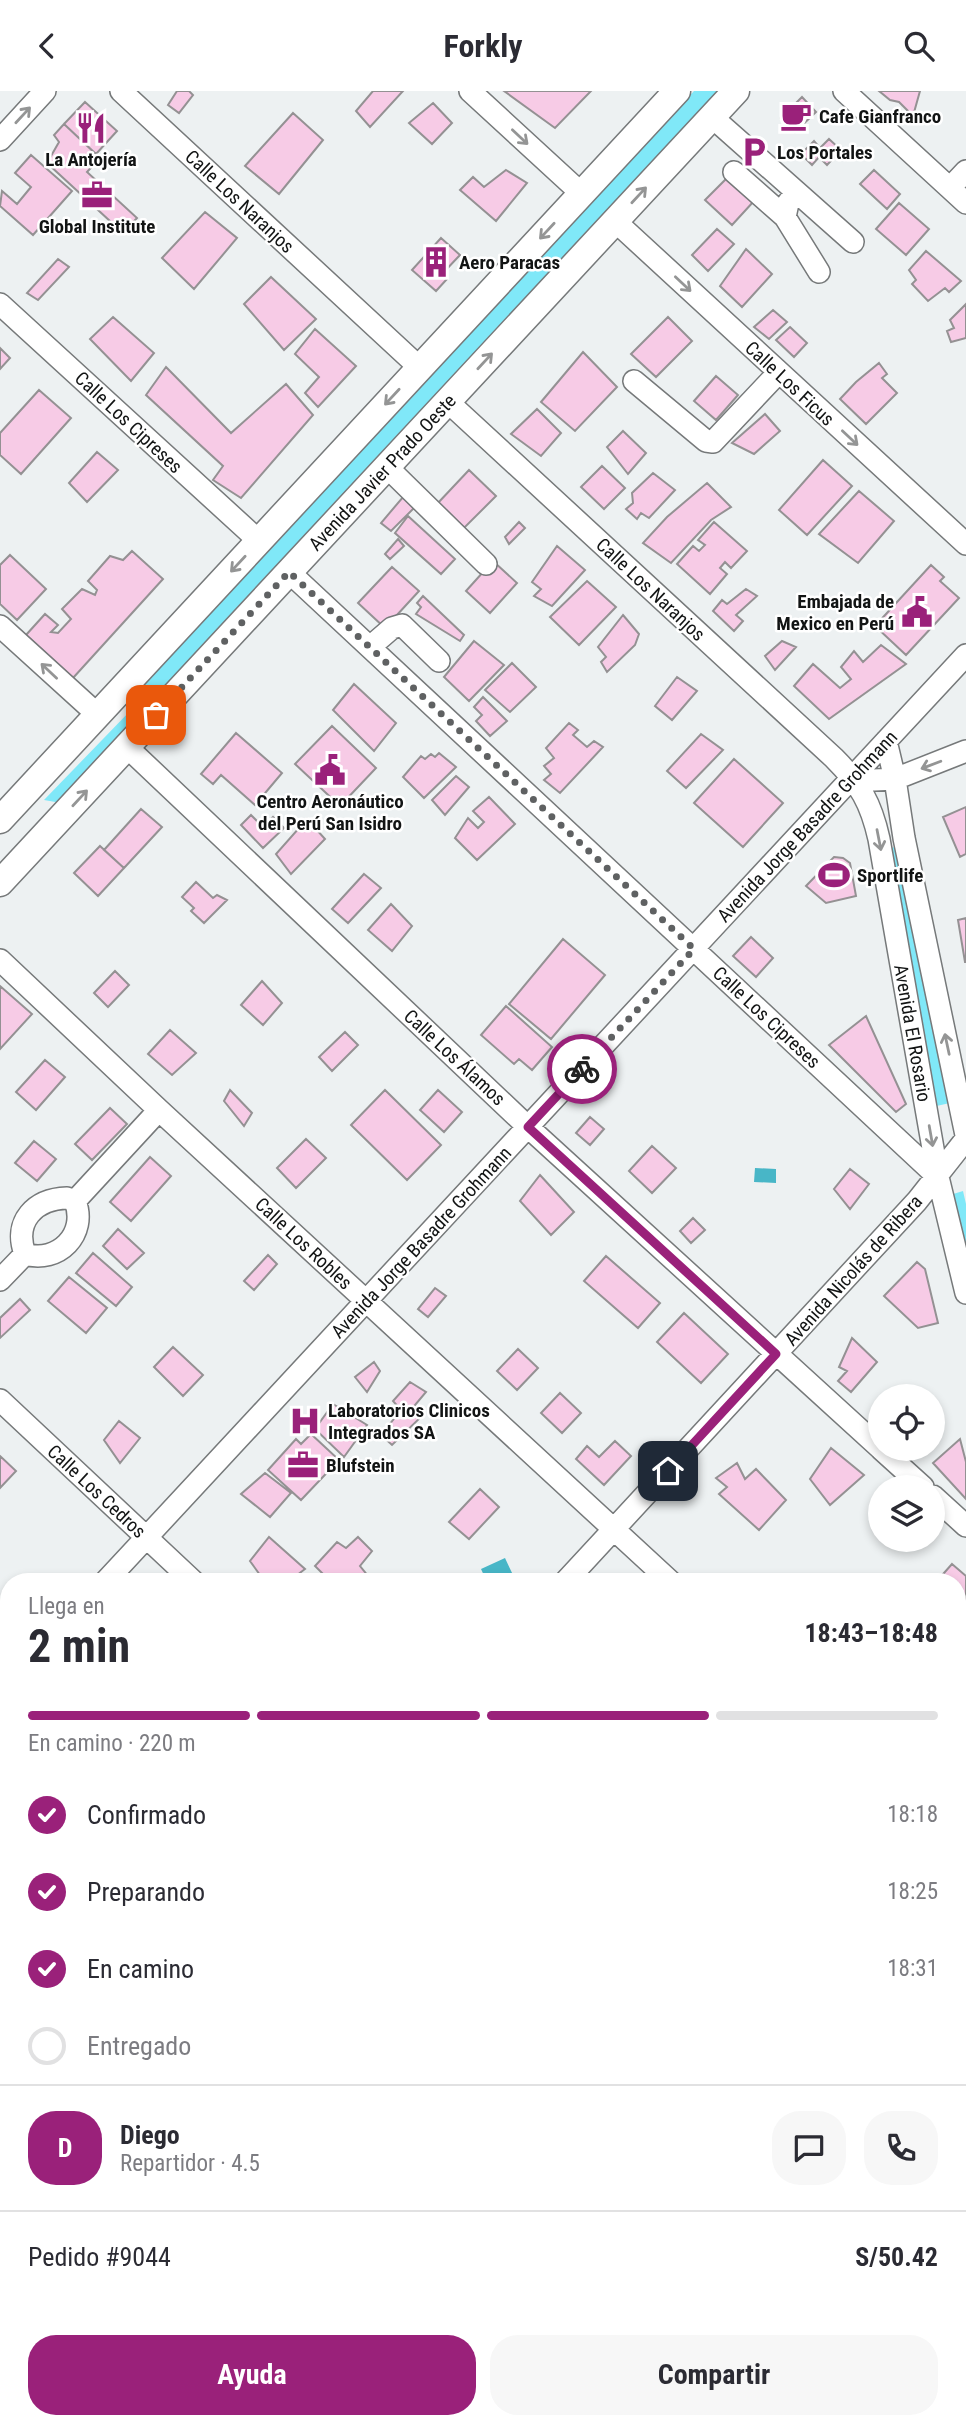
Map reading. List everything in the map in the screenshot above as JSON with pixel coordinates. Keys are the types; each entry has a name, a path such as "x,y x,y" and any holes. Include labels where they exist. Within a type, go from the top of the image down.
{"main road":[{"path":"46,834 7,813 677,91"},
{"name":"Avenida Javier Prado Oeste","path":"0,883 736,91"}],"street":[{"path":"0,140 46,91"},
{"name":"Calle Los Naranjos","path":"121,91 420,368"},
{"path":"470,91 582,194"},
{"path":"844,91 966,203"},
{"path":"712,117 853,243"},
{"path":"950,188 966,171"},
{"path":"734,172 785,217 819,272"},
{"path":"785,217 788,203 796,192"},
{"name":"Calle Los Ficus","path":"615,221 966,544"},
{"name":"Calle Los Cipreses","path":"0,304 259,541"},
{"path":"635,381 706,441 713,442 779,372"},
{"name":"Calle Los Naranjos","path":"447,401 853,777"},
{"path":"387,467 486,564"},
{"name":"Calle Los Cipreses","path":"289,572 938,1177"},
{"path":"370,647 392,628 402,625 439,661"},
{"path":"0,626 98,715"},
{"name":"Avenida Jorge Basadre Grohmann","path":"114,1573 966,656"},
{"name":"Avenida El Rosario","path":"886,741 966,1137"},
{"name":"Calle Los Álamos","path":"127,747 528,1127 868,1437"},
{"path":"853,777 895,779 966,751"},
{"name":"Avenida El Rosario","path":"853,777 868,800 877,831 938,1177 966,1293"},
{"name":"Calle Los Robles","path":"0,960 661,1573"},
{"path":"75,1201 159,1110"},
{"name":"Avenida Nicolás de Ribera","path":"573,1573 938,1177 966,1137"},
{"path":"25,1254 21,1233 32,1210 55,1199 75,1201"},
{"path":"25,1254 47,1256 59,1252 68,1244 78,1221 75,1201"},
{"path":"0,1280 25,1254"},
{"name":"Calle Los Cedros","path":"3,1409 184,1573"},
{"name":"Calle Los Álamos","path":"894,1461 910,1475"},
{"path":"945,1507 966,1526"}],"shaded area":[{"path":"694,91 722,91 61,803 44,800 132,709 138,689"},
{"path":"902,846 950,1103 932,1107 884,849"},
{"path":"755,1168 776,1169 776,1183 754,1182"},
{"path":"963,1191 966,1204 966,1264 950,1195"},
{"path":"505,1558 512,1573 483,1573 481,1569"}],"building":[{"path":"177,91 189,91 193,95 179,113 168,105"},
{"path":"373,91 403,91 370,127 356,111"},
{"path":"504,91 591,91 555,128"},
{"path":"879,91 920,91 913,116 899,102 890,100"},
{"path":"802,97 816,112 795,132 781,118"},
{"name":"La Antojería","path":"85,102 117,131 96,154 64,124"},
{"path":"433,103 452,123 432,144 409,123"},
{"path":"293,113 323,140 279,194 245,166"},
{"name":"Global Institute","path":"64,124 100,158 87,172 137,218 123,233 47,163 59,142 54,135"},
{"path":"829,139 841,150 827,165 819,157 812,165 801,154 814,141 820,148"},
{"path":"31,155 72,191 33,235 0,206 2,191 17,204 31,187 15,173"},
{"path":"506,170 527,183 496,221 460,190 473,177 484,187"},
{"path":"874,170 900,194 887,209 860,184"},
{"path":"728,177 754,201 732,225 705,200"},
{"path":"899,203 929,229 906,255 876,229"},
{"path":"205,212 237,238 194,289 162,258"},
{"path":"717,229 734,244 708,271 692,255"},
{"name":"Aero Paracas","path":"441,238 460,255 442,274 447,279 436,291 412,270"},
{"path":"746,249 772,274 742,307 720,286"},
{"path":"926,251 961,281 949,292 945,288 928,301 912,284 916,280 909,270"},
{"path":"58,259 69,267 38,300 27,293"},
{"path":"271,277 316,319 284,350 244,304"},
{"path":"966,304 966,338 951,342 947,331 954,328 950,320"},
{"path":"773,310 787,322 769,339 754,327"},
{"path":"113,317 154,353 131,381 90,339"},
{"path":"668,317 692,341 656,377 631,354"},
{"path":"790,327 807,343 794,357 776,340"},
{"path":"315,329 356,366 318,407 305,393 319,377 295,354"},
{"path":"0,348 10,358 0,369"},
{"path":"583,352 617,387 575,431 541,402"},
{"path":"879,363 887,374 882,378 897,393 866,424 840,399"},
{"path":"166,367 231,433 286,384 313,415 241,498 213,480 223,466 146,395"},
{"path":"716,376 738,395 716,420 694,401"},
{"path":"39,390 71,418 21,474 0,455 0,433"},
{"path":"537,409 561,433 541,456 511,434"},
{"path":"765,414 780,431 754,454 732,443"},
{"path":"623,431 646,453 628,474 607,447"},
{"path":"97,452 118,470 87,502 69,483"},
{"path":"823,460 852,486 807,535 779,510"},
{"path":"602,466 625,488 604,509 581,487"},
{"path":"469,470 496,496 464,528 437,504"},
{"path":"653,473 675,490 649,518 641,513 637,519 626,509 633,503 632,493"},
{"path":"707,483 731,507 711,520 671,563 643,543 667,517"},
{"path":"409,490 420,502 391,531 381,523"},
{"path":"859,491 894,521 858,563 819,534"},
{"path":"408,516 455,559 441,574 395,533"},
{"path":"519,522 525,528 509,544 505,537"},
{"path":"714,522 747,551 731,568 725,562 720,568 727,574 710,594 677,564 693,546 699,551 705,545 698,540"},
{"path":"398,539 404,546 390,559 385,554"},
{"path":"557,546 585,570 552,606 534,596 541,589 532,582"},
{"path":"132,551 163,579 73,678 26,635 45,614 58,625 51,632 58,633 71,619 62,609 82,589 95,595 97,590 88,581 110,556 123,560"},
{"path":"10,555 46,589 17,620 0,604 0,565"},
{"path":"493,561 517,583 490,613 466,591"},
{"name":"Embajada de Mexico en Perú","path":"931,565 944,577 940,581 959,598 906,655 875,626"},
{"path":"392,567 419,591 385,628 358,603"},
{"path":"587,581 616,607 579,645 550,617"},
{"path":"746,589 757,596 736,615 743,621 734,631 713,611 722,600 727,604"},
{"path":"423,596 464,635 460,641 416,614 421,607 417,603"},
{"path":"623,615 639,634 635,645 607,672 601,662 606,657 598,647"},
{"path":"474,641 504,665 469,701 444,677"},
{"path":"782,641 796,647 775,670 765,656"},
{"path":"881,645 906,664 829,719 794,686 813,664 840,688 851,679 841,667 854,651 863,662"},
{"path":"512,663 536,687 510,712 485,690"},
{"path":"677,677 697,691 672,720 655,706"},
{"path":"354,684 396,723 374,751 333,710"},
{"path":"483,697 507,721 490,736 476,721 482,715 474,707"},
{"path":"569,723 578,730 573,735 587,747 594,741 603,747 560,793 544,780 551,774 544,766 554,758 546,748"},
{"path":"332,726 376,768 340,806 295,764"},
{"path":"236,733 282,773 255,805 221,775 213,784 201,774"},
{"path":"701,734 723,750 686,788 667,771"},
{"path":"439,753 456,767 424,798 403,777 421,756 425,759 431,754 435,757"},
{"path":"734,759 783,803 743,847 694,803"},
{"path":"456,776 469,787 445,815 432,800"},
{"path":"489,797 515,824 477,860 455,838 468,818 478,828 484,822 473,811"},
{"path":"966,807 966,854 960,857 943,817"},
{"path":"141,809 162,827 124,868 104,850"},
{"path":"251,815 263,827 273,817 284,828 263,848 241,825"},
{"path":"307,819 325,839 291,874 276,854"},
{"path":"100,846 124,868 98,896 74,873"},
{"name":"Sportlife","path":"834,857 843,858 850,863 856,896 826,903 806,886"},
{"path":"364,874 381,888 348,923 332,909"},
{"path":"196,882 213,898 217,895 227,900 204,923 191,911 194,908 182,897"},
{"path":"391,904 412,926 392,951 368,930"},
{"path":"966,918 966,962 965,962 958,920"},
{"path":"751,937 773,958 756,977 733,956"},
{"path":"563,939 605,975 551,1039 509,1004"},
{"path":"115,971 129,985 108,1007 94,993"},
{"path":"262,981 282,1003 263,1025 241,1005"},
{"path":"0,986 32,1014 0,1049"},
{"path":"506,1006 552,1047 532,1070 519,1059 514,1064 481,1035"},
{"path":"866,1016 906,1104 896,1112 829,1045"},
{"path":"170,1030 196,1053 172,1075 148,1054"},
{"path":"345,1032 358,1045 332,1071 319,1057"},
{"path":"45,1060 65,1077 36,1110 16,1092"},
{"path":"230,1090 252,1113 244,1126 224,1101"},
{"path":"385,1090 441,1145 407,1180 351,1125"},
{"path":"438,1090 462,1112 444,1132 420,1110"},
{"path":"110,1108 127,1124 92,1160 75,1144"},
{"path":"590,1117 604,1129 590,1145 576,1133"},
{"path":"306,1139 326,1158 296,1188 277,1168"},
{"path":"34,1141 56,1159 37,1181 15,1163"},
{"path":"652,1146 676,1168 652,1193 629,1171"},
{"path":"150,1157 171,1176 131,1221 110,1202"},
{"path":"850,1169 869,1184 850,1209 834,1189"},
{"path":"540,1175 574,1212 551,1235 520,1201"},
{"path":"693,1218 705,1230 691,1243 680,1231"},
{"path":"118,1229 144,1253 127,1269 103,1246"},
{"path":"93,1253 132,1287 116,1306 76,1273"},
{"path":"268,1255 277,1264 254,1290 244,1281"},
{"path":"606,1256 660,1303 638,1328 584,1281"},
{"path":"917,1262 925,1269 938,1323 918,1328 884,1296"},
{"path":"69,1277 107,1308 86,1333 48,1301"},
{"path":"435,1288 446,1296 428,1317 418,1309"},
{"path":"20,1299 30,1310 0,1338 0,1318"},
{"path":"684,1313 728,1354 701,1383 657,1342"},
{"path":"852,1338 877,1362 851,1392 838,1381 847,1371 839,1367"},
{"path":"173,1347 203,1375 183,1396 154,1367"},
{"path":"518,1349 538,1368 517,1390 497,1371"},
{"path":"374,1362 380,1371 367,1392 355,1377"},
{"path":"410,1382 426,1392 415,1405 423,1415 392,1445 381,1435 401,1410 393,1401"},
{"path":"560,1393 581,1413 562,1433 541,1413"},
{"path":"333,1404 367,1425 344,1457 315,1429"},
{"path":"119,1421 140,1438 120,1463 104,1440"},
{"name":"Blufstein","path":"311,1434 339,1460 301,1500 268,1470 296,1439 301,1444"},
{"path":"960,1439 966,1462 966,1499 933,1463 945,1461 945,1452"},
{"path":"615,1441 631,1456 604,1485 576,1459 587,1446 599,1457"},
{"path":"831,1448 864,1475 830,1505 810,1479"},
{"path":"0,1456 16,1471 0,1488"},
{"path":"737,1463 745,1479 756,1469 786,1500 759,1530 719,1494 727,1487 716,1478"},
{"path":"265,1473 291,1493 270,1517 241,1494"},
{"path":"480,1489 499,1507 469,1539 449,1522"},
{"path":"269,1537 305,1569 300,1573 259,1573 250,1561"},
{"path":"358,1537 372,1551 360,1566 366,1573 322,1573 315,1566 337,1542 346,1548"},
{"path":"952,1564 962,1573 944,1573"}],"way so far":[{"path":"156,715 289,572 694,949 582,1069"}],"place":[{"name":"Cafe Gianfranco","path":"796,116"},
{"name":"La Antojería","path":"91,128"},
{"name":"Los Portales","path":"754,152"},
{"name":"Global Institute","path":"97,195"},
{"name":"Aero Paracas","path":"436,262"},
{"name":"Embajada de Mexico en Perú","path":"917,612"},
{"name":"Centro Aeronáutico del Perú San Isidro","path":"330,770"},
{"name":"Sportlife","path":"834,875"},
{"name":"Laboratorios Clinicos Integrados SA","path":"305,1421"},
{"name":"Blufstein","path":"303,1465"}],"route":[{"path":"582,1069 528,1127 776,1354 668,1471"}]}
